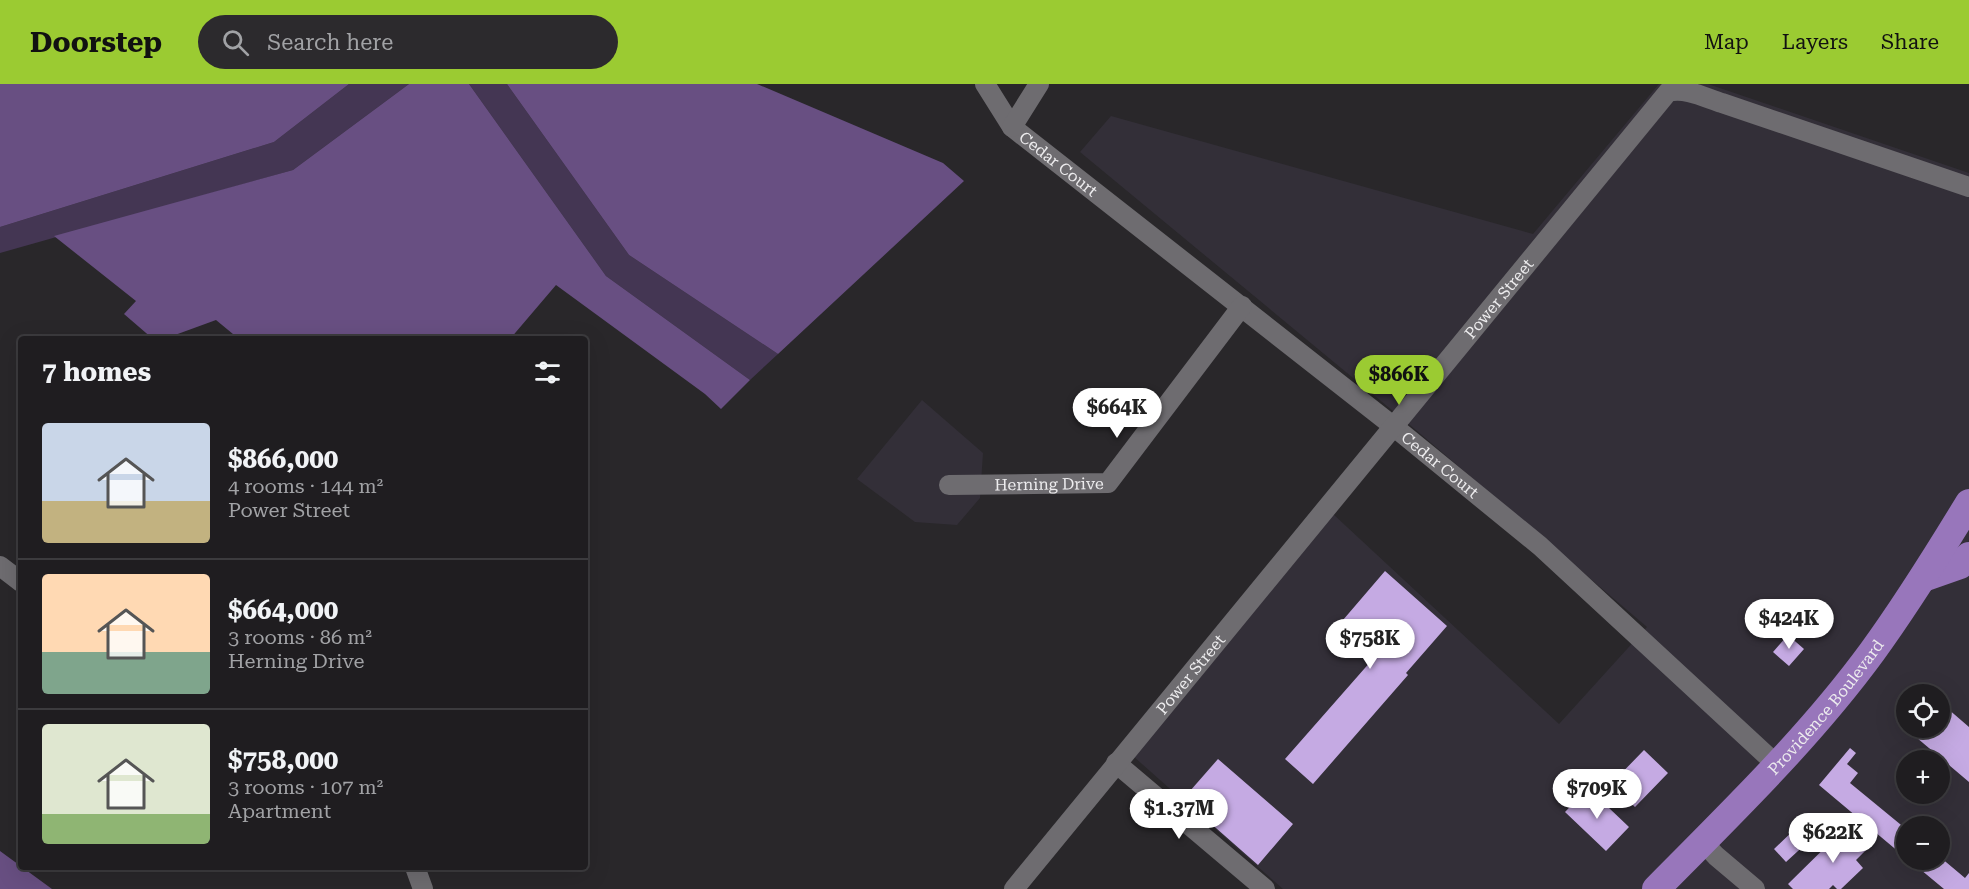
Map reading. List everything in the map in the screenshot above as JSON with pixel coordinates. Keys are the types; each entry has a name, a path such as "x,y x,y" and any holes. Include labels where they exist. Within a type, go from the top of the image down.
{"highway":[{"name":"Providence Boulevard","path":"1656,889 1777,765 1861,666 1923,578 1969,503"},
{"path":"1923,578 1960,565 1969,556"}],"street":[{"name":"Cedar Court","path":"985,84 1012,127 1394,426 1540,546 1777,765"},
{"path":"1012,127 1039,84"},
{"name":"Power Street","path":"1014,889 1668,92 1684,91 1969,187"},
{"name":"Herning Drive","path":"949,484 1108,483 1242,306"},
{"path":"0,566 18,580"},
{"path":"1116,763 1265,889"},
{"path":"1703,842 1755,889"},
{"path":"417,870 423,889"}],"shaded area":[{"path":"0,84 349,84 274,142 0,227"},
{"path":"349,84 409,84 293,170 0,253 0,227 274,142"},
{"path":"409,84 469,84 606,276 750,380 721,409 705,394 556,285 513,336 235,336 216,320 172,336 150,336 124,314 136,301 54,236 293,170"},
{"path":"469,84 507,84 629,255 778,354 750,380 606,276"},
{"path":"507,84 757,84 943,163 964,181 778,354 629,255"},
{"path":"1659,84 1708,84 1969,173 1969,889 1283,889 1133,756 1333,514 1559,724 1647,627 1410,425 1080,152 1111,116 1533,234"},
{"path":"922,400 983,453 980,498 957,525 915,522 857,479"},
{"path":"0,851 18,864 18,870 26,870 52,889 0,889"}],"building":[{"path":"1385,571 1447,626 1406,673 1408,675 1313,784 1285,759 1379,652 1343,620"},
{"path":"1788,635 1804,649 1789,666 1773,652"},
{"path":"1950,711 1969,727 1969,782 1950,766 1950,750 1931,750 1917,738 1950,738"},
{"path":"1850,748 1856,753 1847,764 1858,773 1850,783 1896,821 1896,850 1819,785"},
{"path":"1644,750 1668,773 1635,807 1611,784"},
{"path":"1218,759 1293,824 1258,865 1183,799"},
{"path":"1588,788 1629,827 1606,851 1565,812"},
{"path":"1848,825 1869,847 1856,860 1863,868 1841,889 1833,885 1829,889 1793,889 1788,884"},
{"path":"1797,827 1810,840 1786,862 1774,849"},
{"path":"1950,865 1965,878 1969,873 1969,889 1944,889 1921,870 1950,870"}]}
